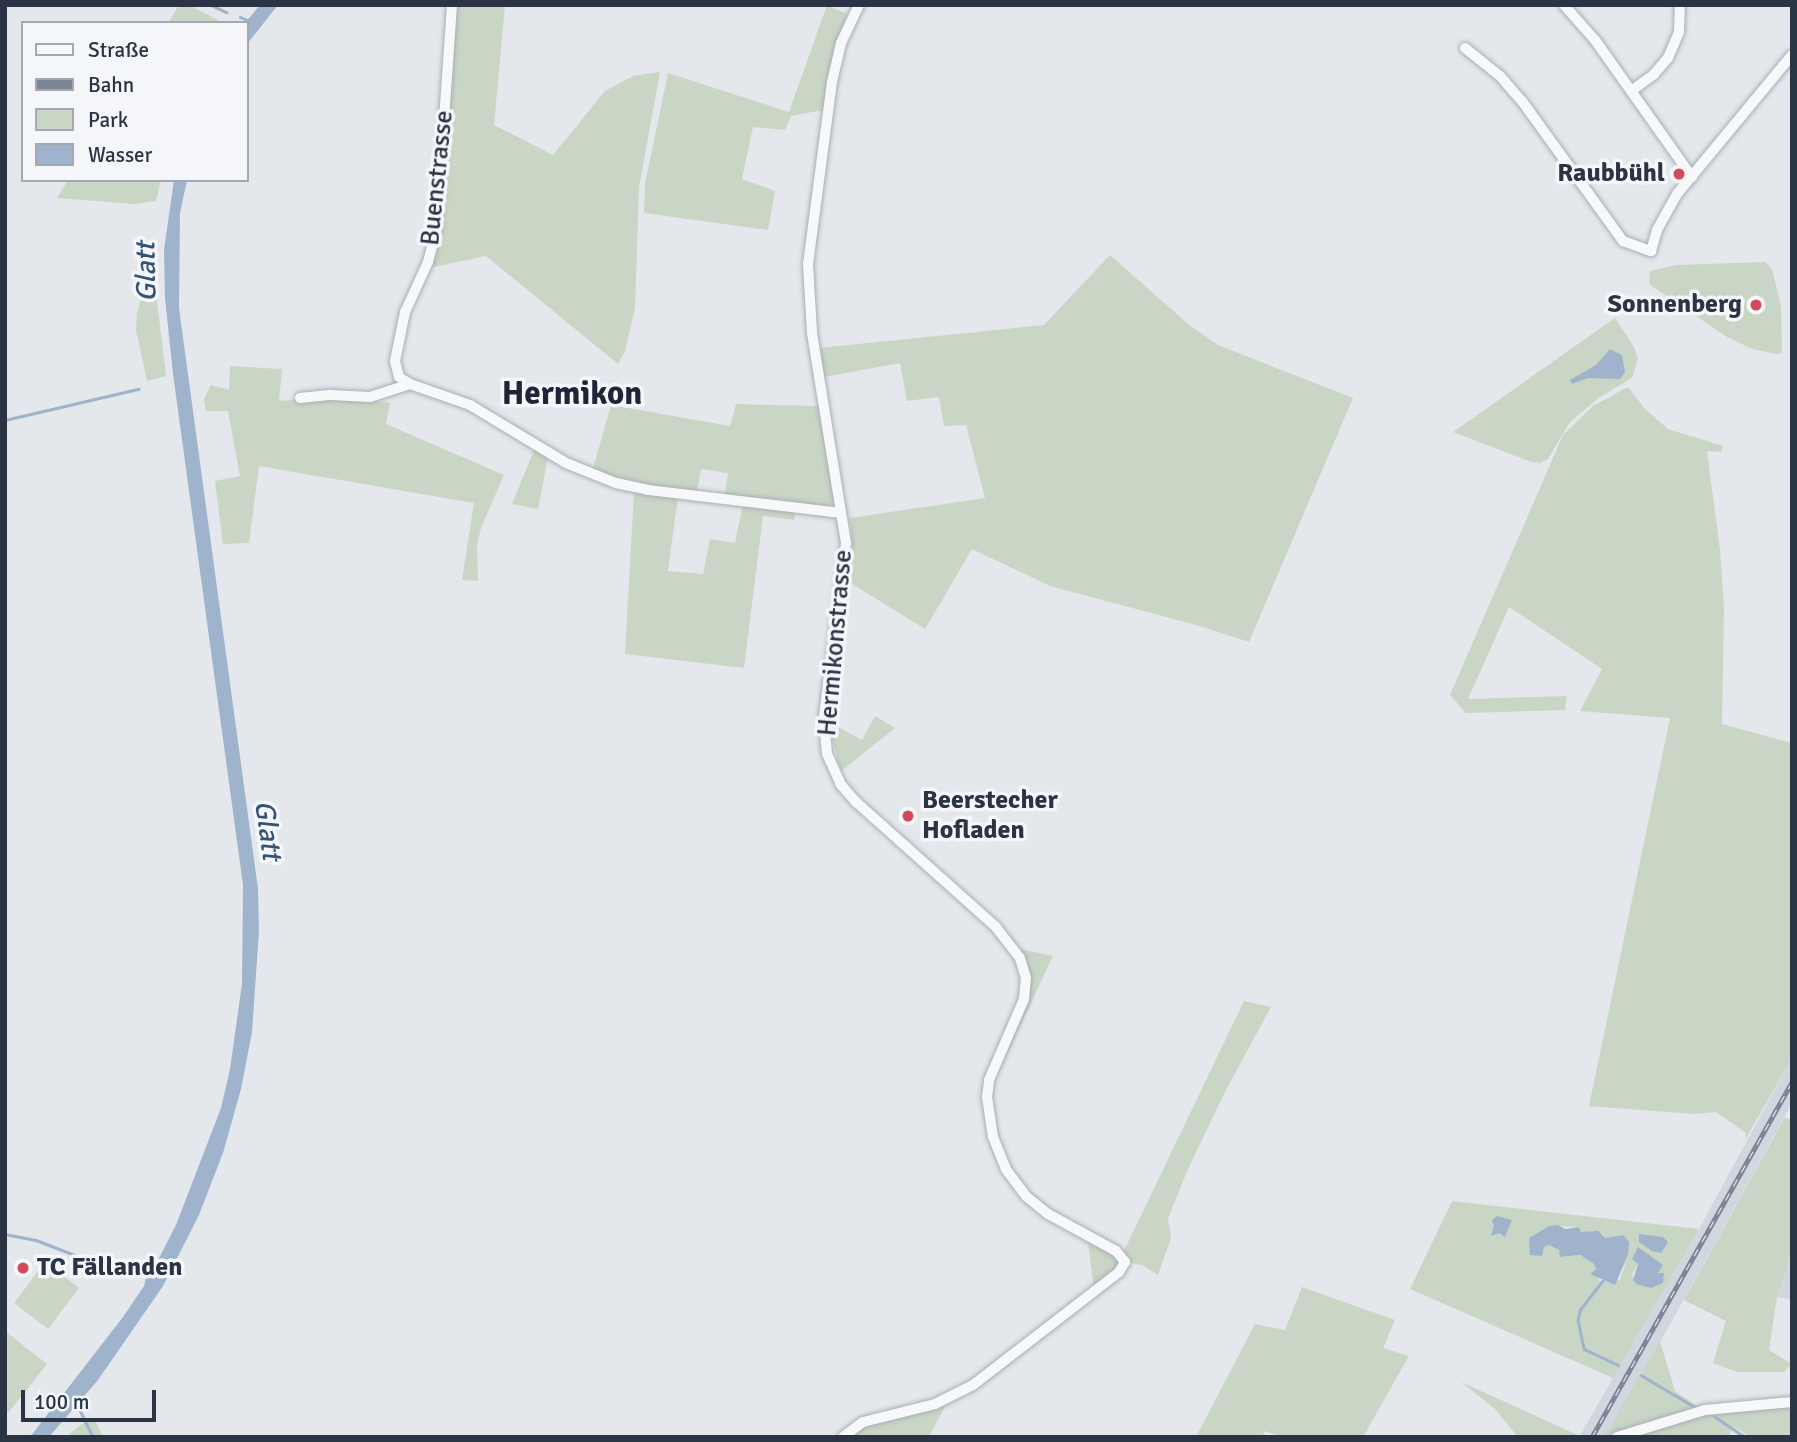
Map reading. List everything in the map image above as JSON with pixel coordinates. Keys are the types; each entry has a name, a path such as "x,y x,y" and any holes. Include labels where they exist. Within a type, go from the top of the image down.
{"street":[{"name":"Buenstrasse","path":"410,384 399,377 395,361 405,313 428,262 436,232 452,5"},
{"name":"Hermikonstrasse","path":"843,1437 863,1422 935,1404 973,1385 1119,1272 1125,1262 1116,1251 1048,1214 1026,1196 1006,1169 993,1137 987,1097 989,1080 1024,999 1026,978 1020,958 996,928 856,802 833,770 826,745 824,717 845,552 812,332 808,264 832,82 841,43 859,5"},
{"path":"1564,5 1595,40 1692,177"},
{"path":"1631,91 1654,74 1668,58 1679,32 1680,5"},
{"path":"1465,48 1500,76 1522,101 1623,241 1651,251 1667,209 1792,55"},
{"path":"300,398 331,395 370,397 410,384 470,405 566,463 616,483 648,490 841,513"},
{"path":"1617,1437 1705,1410 1792,1402"}],"shaded area":[{"path":"1792,1058 1792,1103 1608,1437 1579,1437 1699,1229"},
{"path":"1788,1260 1792,1261 1792,1300 1777,1297"}],"green space":[{"path":"179,5 189,5 220,21 169,21"},
{"path":"456,5 505,5 494,125 553,155 605,91 633,76 660,72 639,187 635,308 625,351 618,364 486,256 429,268 441,233"},
{"path":"827,5 847,14 834,52 823,110 791,116 785,130 753,127 742,179 775,191 768,230 644,213 645,184 668,73 789,112"},
{"path":"67,182 161,182 156,201 135,204 57,198"},
{"path":"157,240 156,293 166,376 147,381 136,330 137,313"},
{"path":"1110,255 1188,324 1218,345 1353,398 1249,642 1050,586 972,549 925,629 849,582 853,555 850,518 985,498 966,425 944,426 939,397 907,401 900,363 824,377 819,348 1044,325"},
{"path":"1765,262 1772,269 1781,306 1782,353 1777,354 1752,349 1727,337 1649,284 1650,271 1676,265"},
{"path":"1615,318 1634,347 1638,359 1632,378 1600,397 1570,422 1548,459 1540,463 1531,462 1453,432"},
{"path":"230,366 282,369 279,401 331,397 390,403 386,424 504,475 481,528 477,545 478,581 462,580 474,503 259,466 249,543 223,544 215,481 240,476 228,411 206,411 204,399 211,385 229,390"},
{"path":"1628,387 1645,409 1668,429 1723,446 1721,452 1707,451 1720,550 1724,607 1722,724 1792,743 1792,1058 1745,1140 1746,1133 1716,1112 1694,1114 1589,1106 1670,718 1580,711 1602,669 1509,607 1468,699 1567,696 1565,710 1466,713 1450,695 1563,435 1593,406"},
{"path":"736,404 819,406 834,501 826,508 725,495 728,473 701,469 697,492 622,482 592,472 611,405 730,426"},
{"path":"535,448 548,457 538,509 512,504"},
{"path":"634,492 678,497 668,571 703,574 710,539 735,543 743,504 795,511 794,520 763,516 744,668 625,654"},
{"path":"875,716 895,728 841,771 832,739 831,723 862,740"},
{"path":"1012,947 1053,956 987,1097 1026,989"},
{"path":"1244,1001 1271,1007 1226,1090 1188,1169 1168,1218 1171,1238 1158,1275 1142,1265 1126,1262 1094,1290 1087,1235 1122,1255"},
{"path":"1785,1117 1792,1121 1792,1250 1777,1297 1769,1350 1792,1364 1784,1372 1737,1372 1713,1363 1726,1321 1684,1300"},
{"path":"1452,1201 1699,1229 1613,1378 1410,1289","holes":["1549,1226 1579,1227 1581,1232 1605,1238 1623,1235 1628,1255 1620,1280 1600,1281 1593,1263 1587,1259 1579,1255 1561,1257 1559,1250 1549,1245 1544,1247 1529,1238","1638,1263 1658,1271 1663,1283 1651,1288 1638,1285 1632,1275"]},
{"path":"45,1262 79,1288 48,1329 14,1303"},
{"path":"1302,1287 1395,1320 1383,1348 1409,1356 1363,1437 1281,1437 1265,1431 1262,1437 1196,1437 1255,1324 1285,1330"},
{"path":"5,1331 47,1364 8,1413 5,1411"},
{"path":"1660,1341 1675,1391 1700,1408 1633,1427 1613,1437 1604,1437"},
{"path":"1461,1382 1580,1436 1518,1437 1495,1409"},
{"path":"949,1398 929,1437 843,1437 847,1432"},
{"path":"1792,1406 1792,1437 1750,1437 1734,1427 1728,1437 1623,1437 1715,1411"},
{"path":"89,1419 95,1420 103,1437 73,1437 69,1434"}],"water":[{"path":"260,5 278,5 248,43 247,21"},
{"name":"Glatt","path":"174,182 187,182 180,213 179,308 258,889 259,931 252,1032 241,1089 223,1153 199,1215 163,1286 98,1380 49,1437 30,1437 123,1317 144,1286 147,1274 152,1272 176,1225 221,1108 230,1069 242,984 243,885 173,374 165,298 164,250"},
{"path":"1610,349 1622,355 1625,372 1620,379 1588,378 1572,384 1570,380 1596,365"},
{"path":"1497,1216 1512,1220 1505,1237 1499,1233 1491,1236 1494,1226 1492,1220"},
{"path":"1558,1225 1565,1229 1579,1227 1581,1232 1598,1231 1605,1238 1623,1235 1629,1242 1628,1255 1615,1285 1590,1274 1596,1269 1593,1263 1580,1255 1560,1257 1559,1250 1549,1245 1544,1247 1542,1256 1530,1255 1529,1238 1549,1226"},
{"path":"1639,1234 1663,1237 1668,1242 1661,1253 1652,1251 1639,1242"},
{"path":"1638,1247 1663,1265 1658,1273 1664,1273 1663,1283 1651,1288 1638,1285 1633,1280 1638,1264 1632,1259"}],"waterway":[{"path":"211,5 226,12"},
{"path":"240,17 250,21"},
{"path":"5,420 138,389"},
{"path":"5,1234 36,1240 119,1272 138,1274 155,1269"},
{"path":"1603,1281 1581,1309 1578,1320 1584,1349 1618,1365"},
{"path":"1641,1375 1695,1407"},
{"path":"76,1402 93,1437"},
{"path":"1714,1416 1745,1437"}],"railway":[{"path":"1592,1437 1792,1082"}],"place":[{"name":"Raubbühl","path":"1679,174"},
{"name":"Sonnenberg","path":"1756,305"},
{"name":"Beerstecher Hofladen","path":"908,816"},
{"name":"TC Fällanden","path":"23,1268"}],"district":[{"name":"Hermikon","path":"572,394"}]}
